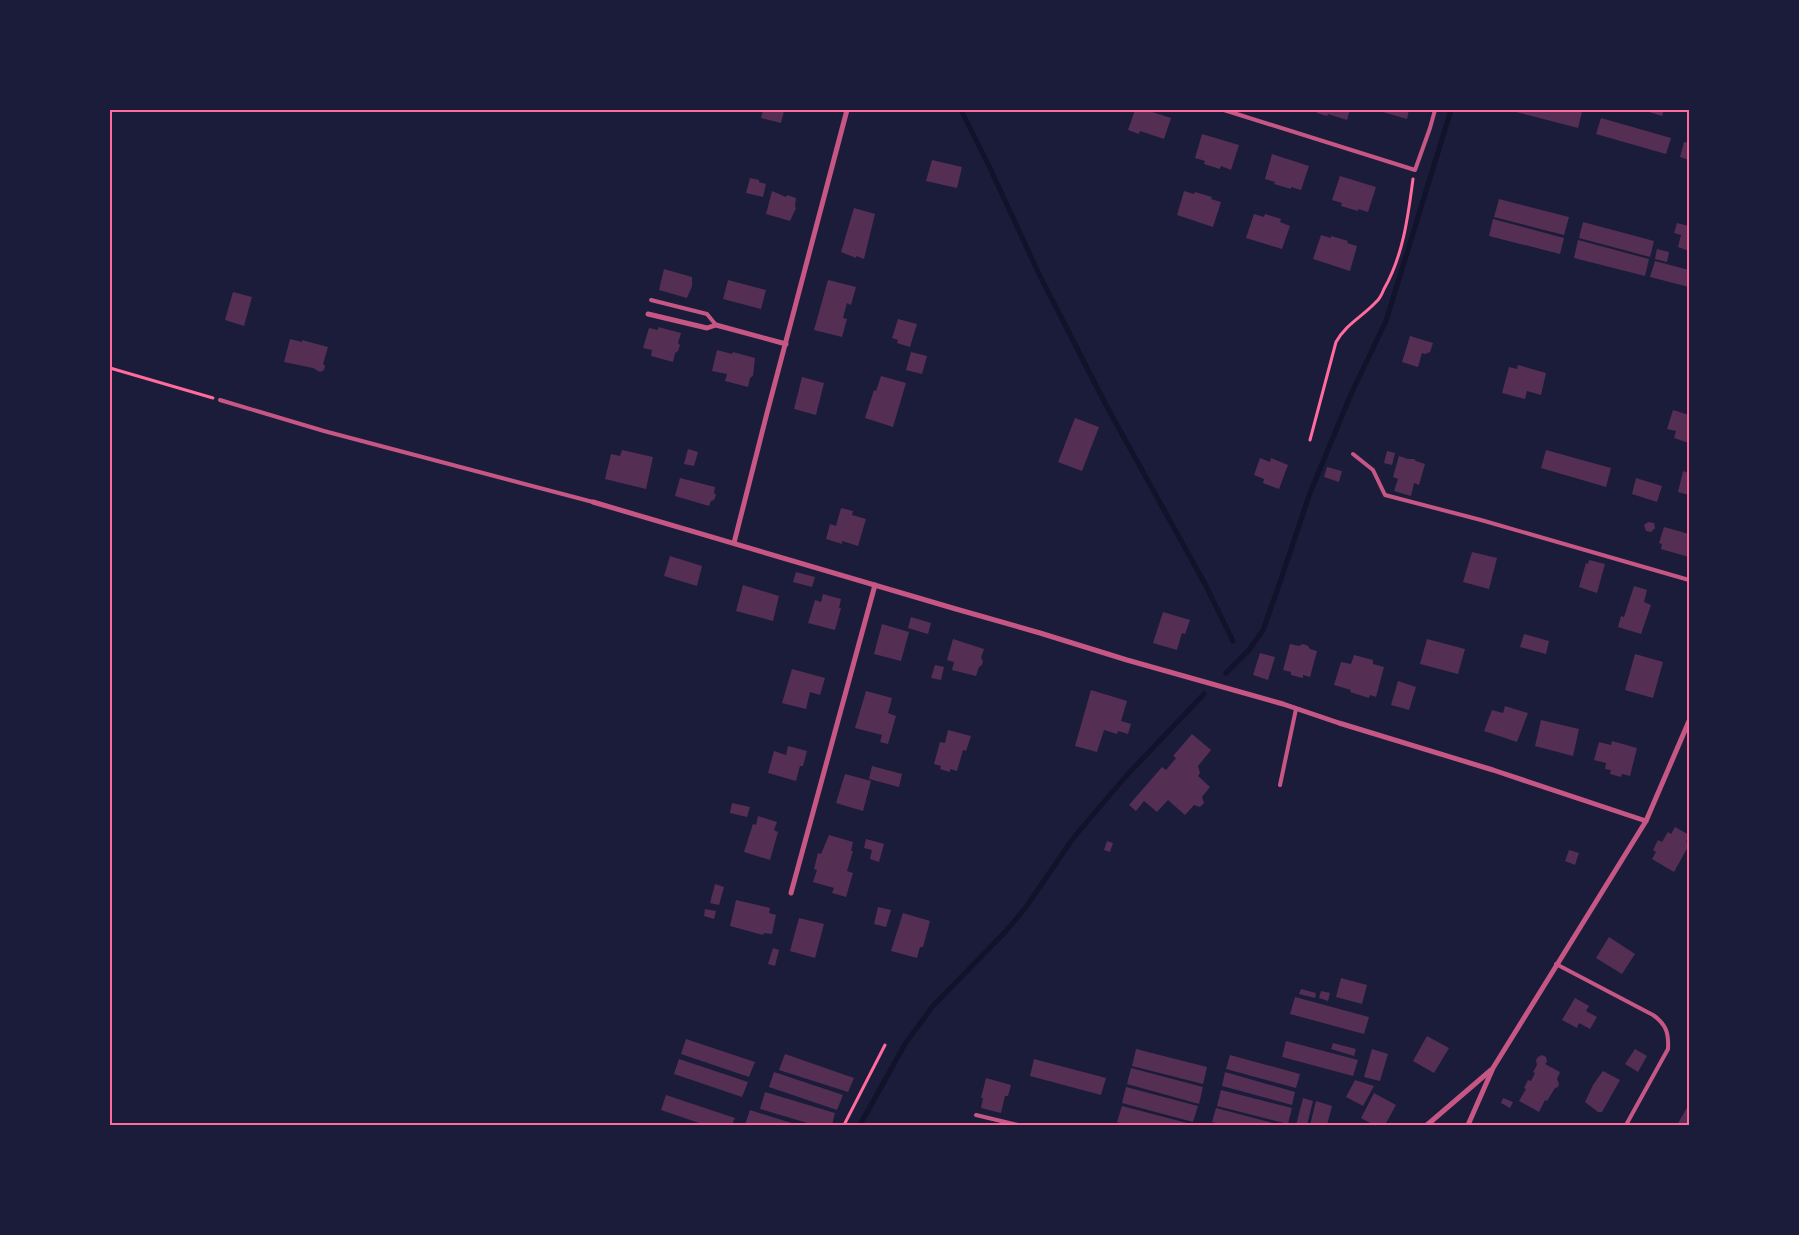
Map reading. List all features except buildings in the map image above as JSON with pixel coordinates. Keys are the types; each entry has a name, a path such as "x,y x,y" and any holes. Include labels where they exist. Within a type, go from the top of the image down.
{"street":[{"path":"734,543 847,110"},
{"path":"648,314 707,328 716,325 786,344"},
{"path":"593,502 1296,709 1493,770 1646,821"},
{"path":"791,893 876,585"},
{"path":"1468,1125 1494,1068 1556,964 1646,821 1689,721"},
{"path":"1427,1125 1494,1068"}],"lane":[{"path":"1224,110 1415,170 1435,110"},
{"path":"651,300 707,314 716,325"},
{"path":"220,400 324,431 593,502"},
{"path":"1353,454 1373,470 1385,495 1481,520 1689,580"},
{"path":"1280,785 1296,709"},
{"path":"1556,964 1653,1015 1662,1021 1666,1027 1669,1036 1668,1049 1626,1125"},
{"path":"976,1115 1018,1125"}],"path":[{"path":"1310,440 1336,342 1342,331 1350,323 1378,302 1391,278 1407,228 1415,170"},
{"path":"110,368 220,400"},
{"path":"844,1125 885,1045"}],"waterway":[{"path":"961,110 1039,274 1106,405 1205,584 1233,641"},
{"path":"1226,673 1249,650 1263,630 1310,493 1351,394 1386,321 1451,110"},
{"path":"860,1125 905,1044 932,1007 1006,931 1026,907 1074,837 1127,775 1204,694"}]}
